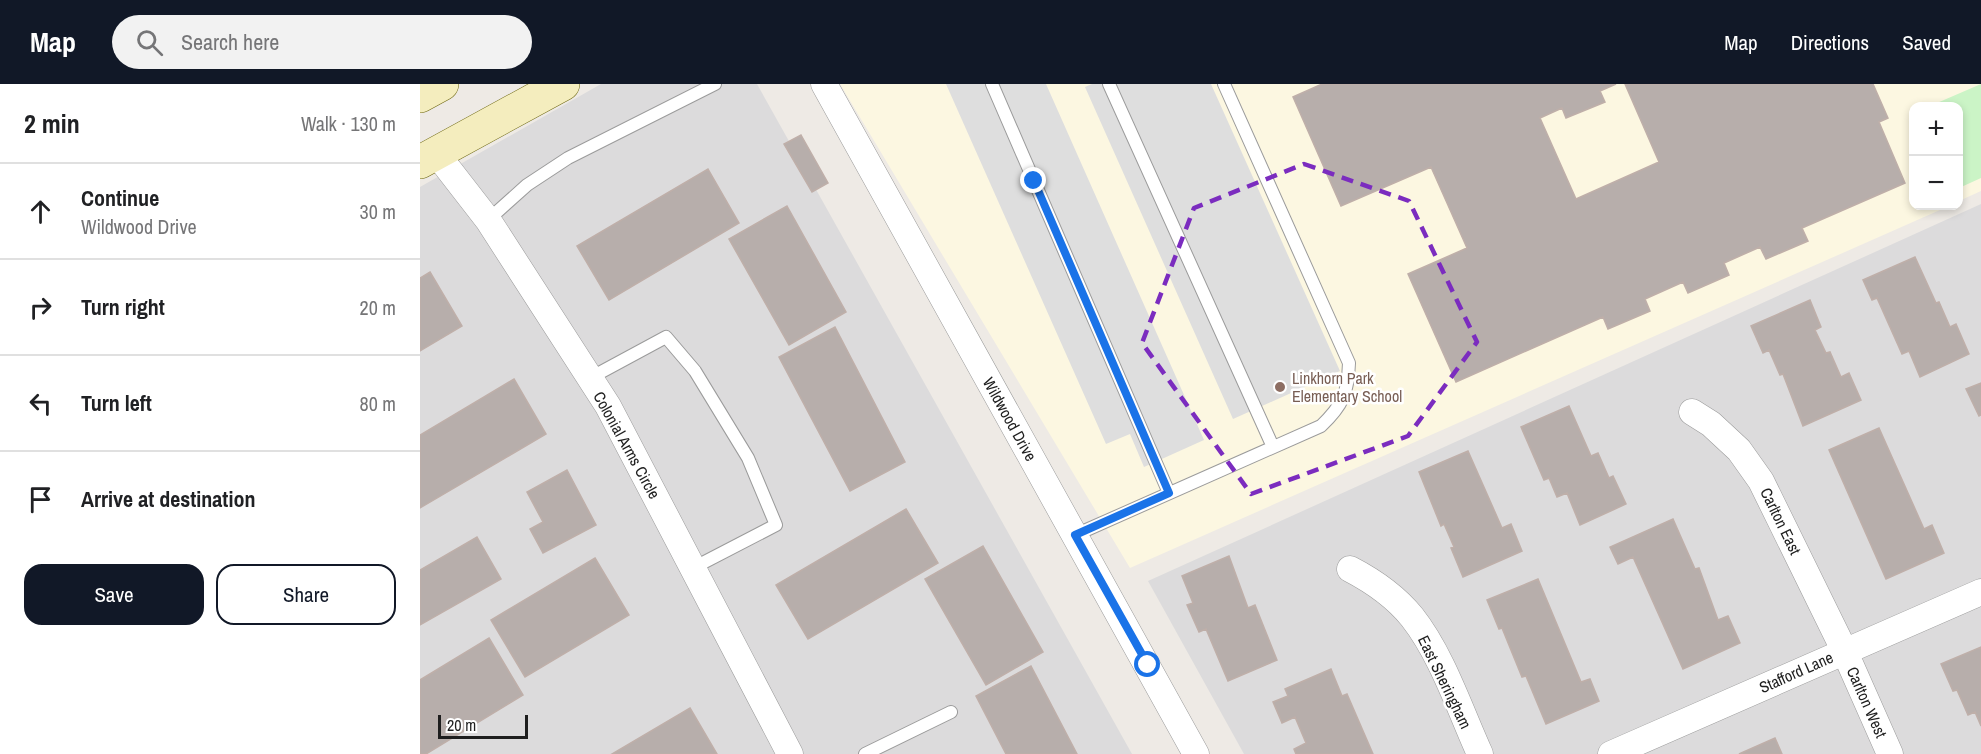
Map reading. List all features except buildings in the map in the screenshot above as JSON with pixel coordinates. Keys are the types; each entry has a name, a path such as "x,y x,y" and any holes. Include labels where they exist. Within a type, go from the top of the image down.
{"main road":[{"path":"420,96 442,84"},
{"path":"428,158 563,84"}],"street":[{"name":"Wildwood Drive","path":"824,84 1196,754"},
{"name":"Colonial Arms Circle","path":"428,158 488,220 608,406 790,754"},
{"name":"Carlton East","path":"1692,411 1711,424 1739,450 1761,481 1844,650"},
{"name":"East Sheringham","path":"1350,569 1369,579 1411,616 1431,646 1480,754"},
{"name":"Stafford Lane","path":"1611,754 1844,650 1981,592"},
{"name":"Carlton West","path":"1844,650 1890,754"}],"lane":[{"path":"488,220 527,185 568,158 715,84"},
{"path":"992,84 1169,493"},
{"path":"1109,84 1273,447"},
{"path":"1075,535 1321,426 1337,410 1348,385 1349,363 1224,84"},
{"path":"590,378 666,338 695,370 748,458 776,525 693,568"},
{"path":"865,754 951,712"}],"highlighted area":[{"path":"1304,164 1409,201 1477,342 1408,436 1251,494 1142,343 1194,208"}],"shaded area":[{"path":"601,84 757,84 1132,754 420,754 420,187"},
{"name":"Linkhorn Park Elementary School","path":"840,84 1981,84 1981,191 1963,199 1963,102 1909,102 1909,210 1940,210 1130,568"},
{"path":"946,84 1046,84 1204,440 1144,467 1130,434 1106,444"},
{"path":"1092,84 1211,84 1340,371 1233,419 1085,87"},
{"path":"1981,204 1981,754 1244,754 1148,581"}],"green space":[{"path":"1981,84 1981,178 1963,186 1963,102 1939,102"}],"place":[{"name":"Linkhorn Park Elementary School","path":"1280,387"}],"route":[{"path":"1034,181 1169,493 1075,535 1148,665"}]}
